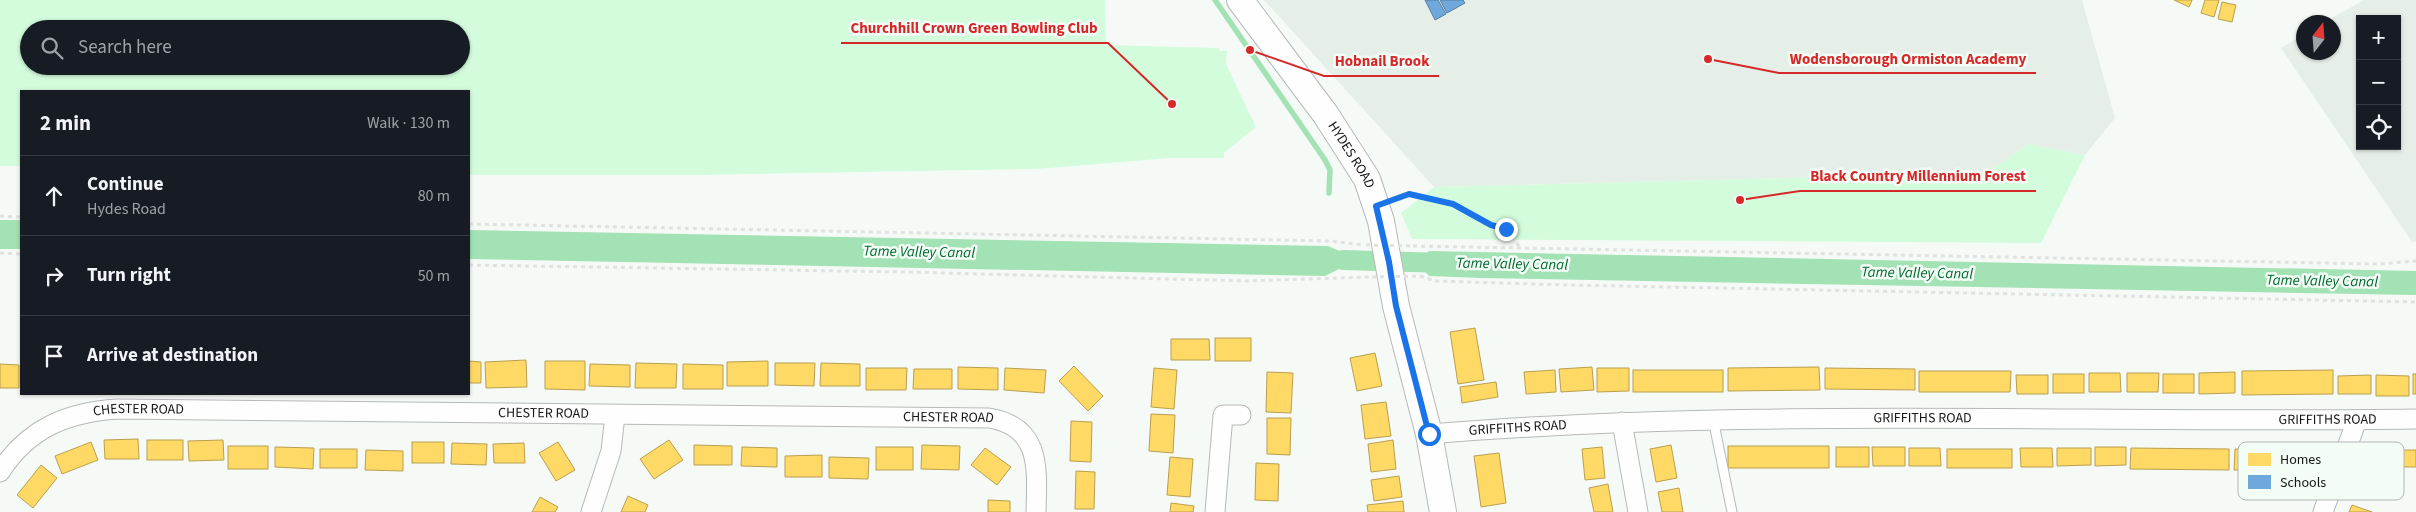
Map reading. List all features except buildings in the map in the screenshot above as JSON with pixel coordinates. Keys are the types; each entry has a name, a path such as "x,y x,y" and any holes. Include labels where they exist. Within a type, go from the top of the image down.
{"street":[{"name":"HYDES ROAD","path":"1240,0 1326,115 1367,178 1376,206 1389,262 1396,306 1429,434 1443,512"},
{"name":"CHESTER ROAD","path":"1,467 39,430 70,417 102,410 998,419 1016,428 1023,434 1034,452 1037,474 1036,512"},
{"path":"591,512 612,451 615,415"},
{"path":"1215,512 1223,415 1241,415"},
{"name":"GRIFFITHS ROAD","path":"1429,434 1622,422 1713,419 2416,419"},
{"path":"2349,442 2357,420"},
{"path":"1622,422 1638,512"},
{"path":"2324,512 2328,500"}],"lane":[{"path":"1713,419 1732,512"}],"path":[{"path":"1376,206 1409,194 1453,204 1484,222 1506,229 1521,247"},
{"path":"0,216 20,216"},
{"path":"470,224 1330,241 1366,245 1414,246 2379,264 2416,261"},
{"path":"0,253 20,254"},
{"path":"470,265 1246,280 1420,276 1435,281 1568,286 2416,302"}],"shaded area":[{"path":"0,0 1105,0 1106,45 1219,48 1220,51 1227,51 1226,64 1256,127 1224,153 1224,158 1170,158 1036,169 698,175 470,175 470,90 20,90 20,166 0,166"},
{"path":"1264,0 2082,0 2115,118 2085,155 2028,144 1987,173 1434,187"},
{"path":"2364,0 2416,0 2416,242 2412,242 2281,48 2296,39 2296,60 2341,60 2341,15 2337,15"},
{"path":"2028,144 2085,155 2041,243 1412,239 1401,213 1434,187 1987,173"}],"water":[{"path":"0,220 20,220 20,249 0,249"},
{"name":"Tame Valley Canal","path":"470,230 1328,246 1344,253 1360,255 1369,261 1360,268 1341,268 1325,276 470,259"},
{"name":"Tame Valley Canal","path":"1429,251 2416,271 2416,295 1429,276 1417,262"}],"waterway":[{"path":"1215,0 1325,160 1330,170 1329,193"},
{"path":"1343,260 1444,263"}],"place":[{"name":"Hobnail Brook","path":"1250,50"},
{"name":"Wodensborough Ormiston Academy","path":"1708,59"},
{"name":"Churchhill Crown Green Bowling Club","path":"1172,104"},
{"name":"Black Country Millennium Forest","path":"1740,200"}],"route":[{"path":"1429,434 1396,306 1381,221 1376,206 1409,194 1453,204 1462,211 1491,225 1506,229"}]}
